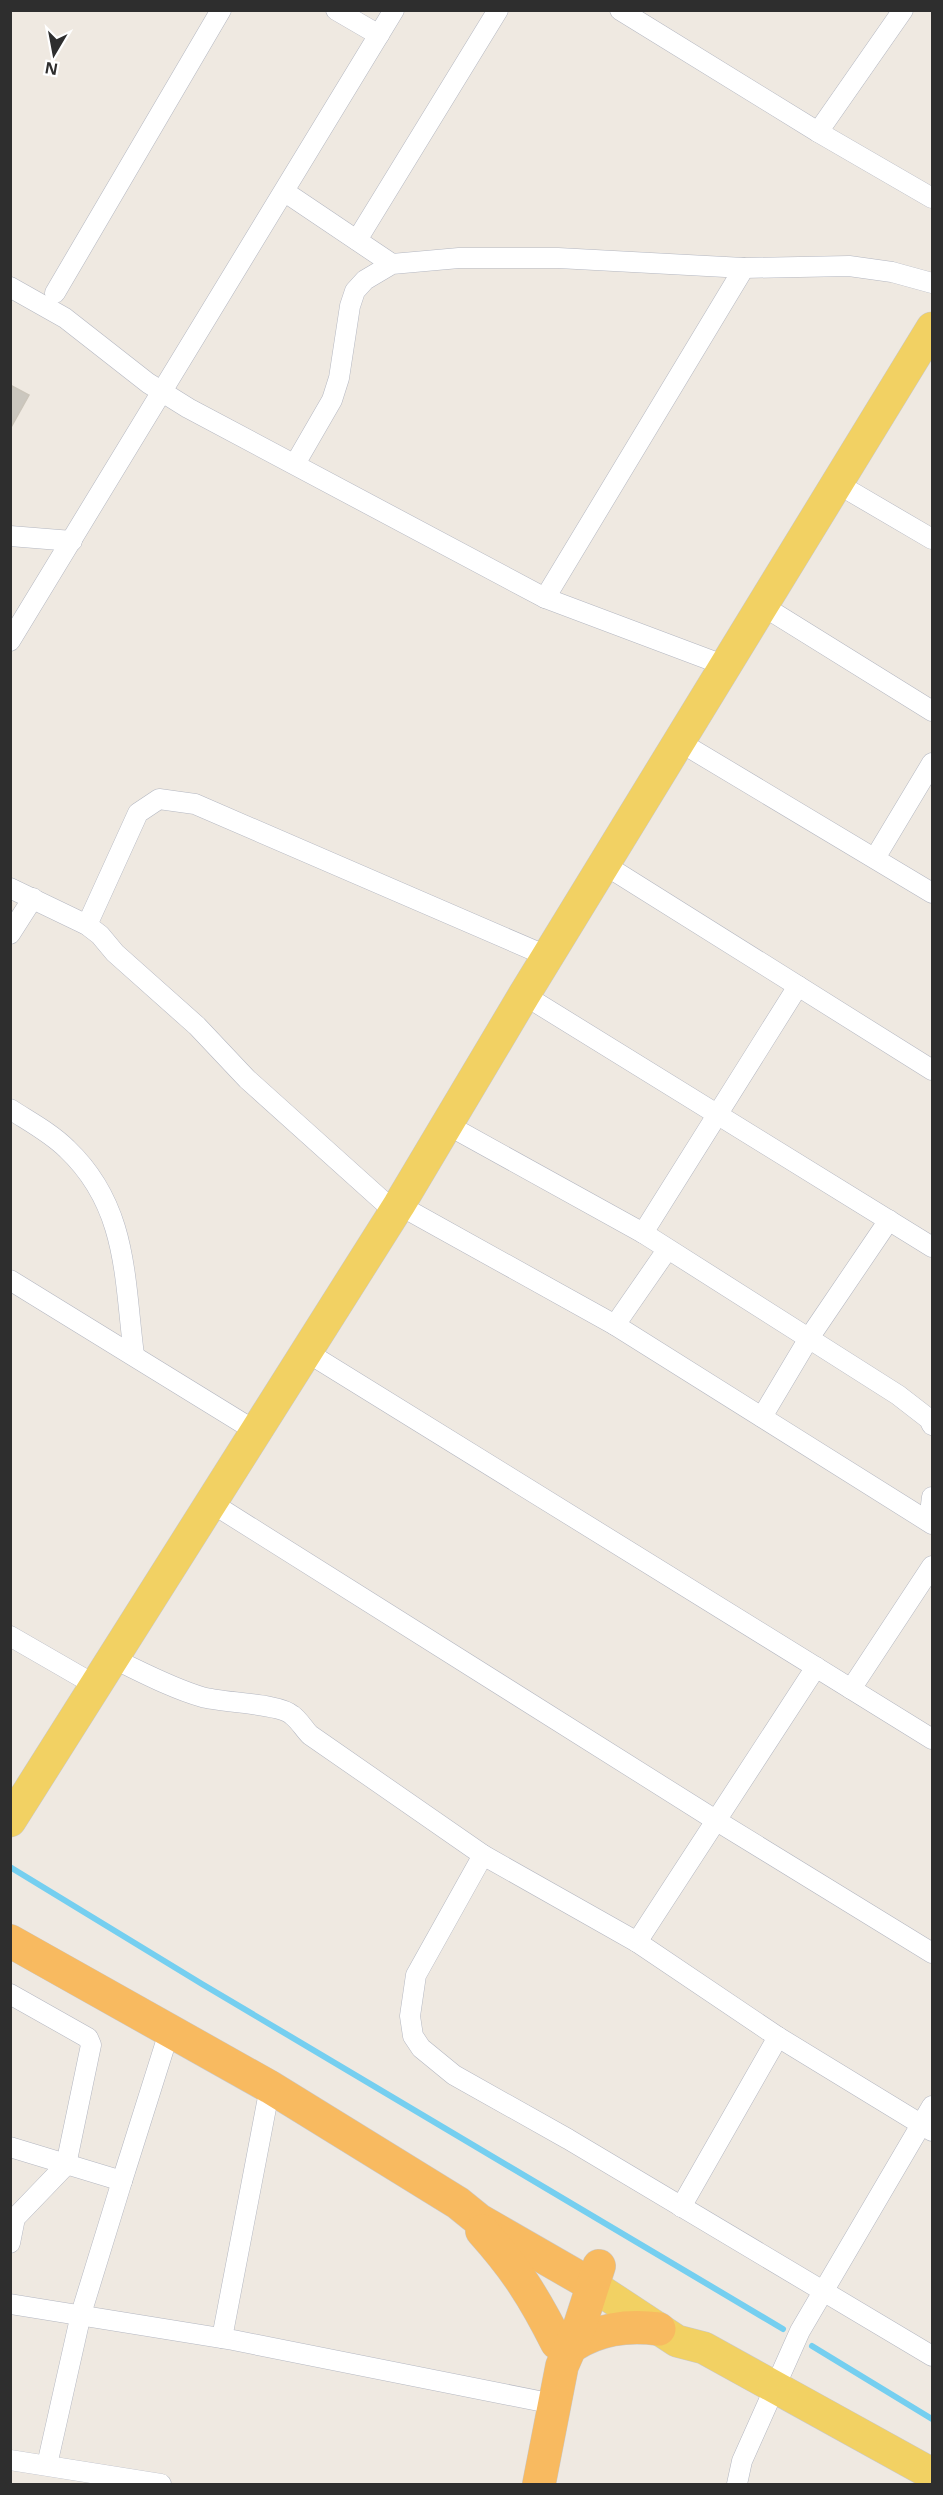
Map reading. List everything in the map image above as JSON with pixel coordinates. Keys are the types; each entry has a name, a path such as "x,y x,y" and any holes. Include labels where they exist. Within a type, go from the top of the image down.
{"highway":[{"path":"10,1941 270,2087 462,2207 583,2268 557,2319 564,2352 538,2484"},
{"path":"462,2207 531,2292 564,2352"},
{"path":"564,2352 589,2335 600,2332 628,2326 659,2329"}],"main road":[{"path":"16,1802 95,1685 397,1208 524,995 931,334"},
{"path":"583,2268 677,2341 704,2348 933,2474"},
{"path":"583,2268 688,2329 704,2348"}],"street":[{"path":"55,292 221,10"},
{"path":"336,10 379,35"},
{"path":"10,641 394,10"},
{"path":"357,240 498,10"},
{"path":"620,10 818,132 933,198"},
{"path":"818,132 903,10"},
{"path":"285,192 392,264"},
{"path":"295,464 332,400 339,378 350,306 355,291 370,276 392,264 459,258 558,258 744,268 849,266 892,272 933,284"},
{"path":"545,598 744,268"},
{"path":"10,287 65,318 163,393 188,408 545,598 726,666"},
{"path":"838,484 933,539"},
{"path":"10,536 72,541"},
{"path":"763,606 933,711"},
{"path":"680,742 933,893"},
{"path":"875,858 933,763"},
{"path":"87,925 138,813 159,799 195,804 549,957"},
{"path":"605,865 933,1070"},
{"path":"10,888 87,925 197,1026 247,1079 397,1208 615,1325 931,1522 933,1497"},
{"path":"10,934 33,898"},
{"path":"643,1233 798,986"},
{"path":"524,995 933,1247"},
{"path":"10,1109 44,1131 79,1161 96,1182 114,1218 121,1248 134,1356"},
{"path":"446,1124 643,1233 898,1395 933,1425"},
{"path":"762,1417 808,1338 889,1220"},
{"path":"615,1325 667,1250"},
{"path":"10,1280 257,1432"},
{"path":"305,1352 933,1739"},
{"path":"210,1502 717,1821 933,1953"},
{"path":"851,1689 933,1566"},
{"path":"10,1636 95,1685"},
{"path":"112,1658 175,1688 200,1696 221,1702 282,1709 292,1715 310,1736 483,1855 637,1942 778,2037 927,2128"},
{"path":"637,1942 816,1667"},
{"path":"483,1855 416,1975 410,2016 413,2036 421,2048 454,2075 568,2139 933,2356"},
{"path":"10,1994 88,2038 91,2045 66,2164 15,2218 10,2243"},
{"path":"47,2465 81,2314 170,2029"},
{"path":"681,2207 778,2037"},
{"path":"222,2338 270,2087"},
{"path":"742,2484 742,2461 777,2388 791,2349 823,2290 927,2128 933,2106"},
{"path":"10,2147 122,2181"},
{"path":"10,2304 222,2338 555,2404"},
{"path":"10,2460 161,2484"}],"building":[{"path":"10,385 29,395 10,429"}],"waterway":[{"path":"10,1867 202,1984 783,2329"},
{"path":"812,2346 932,2419"}]}
